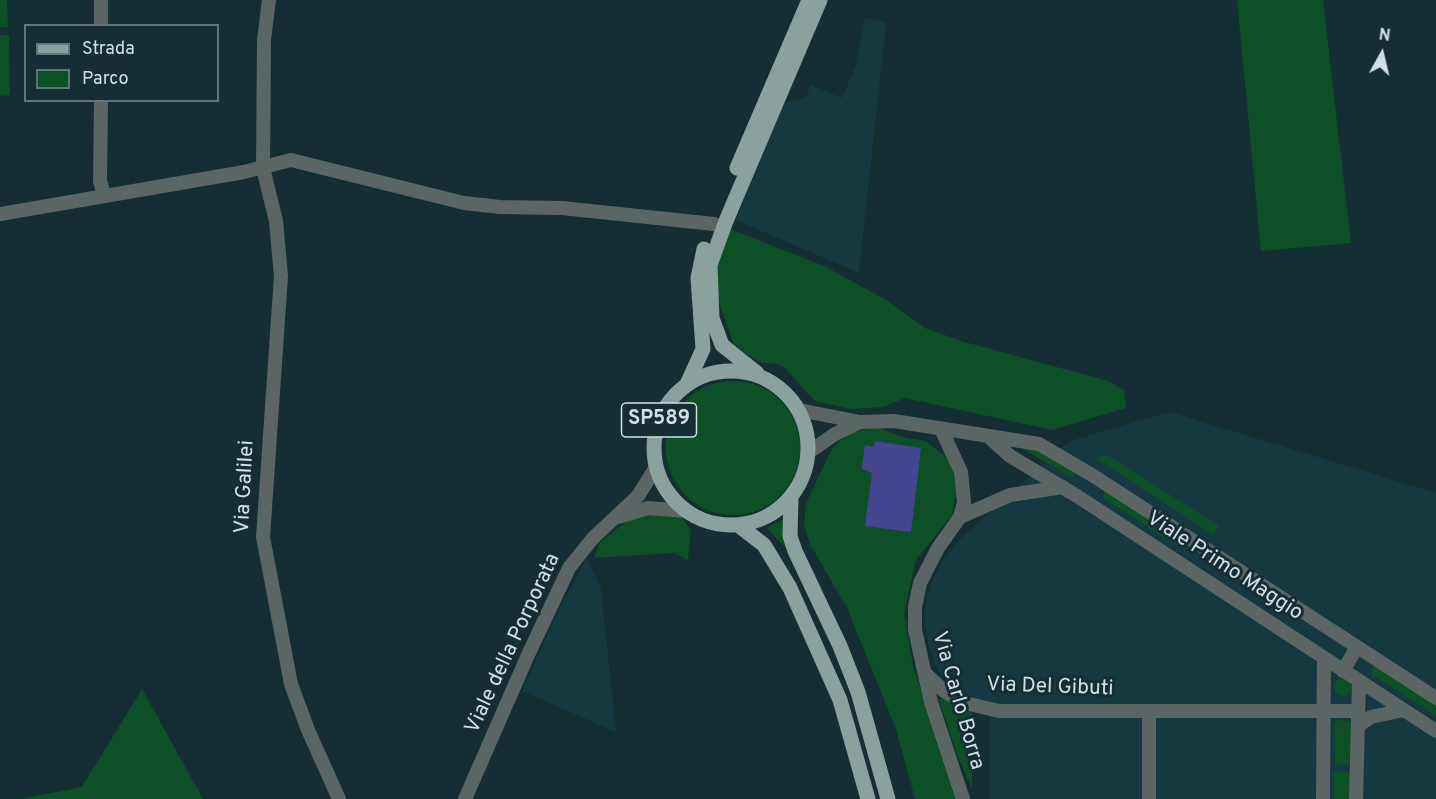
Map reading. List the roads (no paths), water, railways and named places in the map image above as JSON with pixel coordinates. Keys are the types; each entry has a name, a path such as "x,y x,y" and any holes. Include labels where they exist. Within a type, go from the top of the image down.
{"main road":[{"name":"SP589","path":"687,384 703,349 698,278 701,260 714,224 809,0"},
{"name":"SP589","path":"762,377 746,372 725,371 705,375 687,384 670,401 658,421 654,444 656,467 673,499 686,511 702,520 720,525 738,525 767,516 790,498 804,477 809,452 807,430 799,410 783,391 723,345 712,318 710,265 726,221 820,0"},
{"path":"790,498 790,536 858,692 888,799"},
{"path":"738,525 764,545 790,588 840,700 868,799"}],"street":[{"path":"101,0 101,24"},
{"name":"Via Galilei","path":"269,0 264,40 263,168 276,221 281,276 263,537 291,684 308,730 339,799"},
{"path":"100,102 100,181 104,195"},
{"path":"0,213 263,168 291,160 464,203 500,207 562,208 714,224"},
{"path":"799,410 860,422"},
{"name":"Viale Primo Maggio","path":"860,422 894,421 942,431 1039,444 1092,475 1436,698"},
{"path":"809,452 835,434 860,422"},
{"name":"Via Carlo Borra","path":"942,431 964,488 964,502 960,517 938,548 920,583 915,607 915,630 931,702 963,799"},
{"name":"Viale Primo Maggio","path":"990,438 1010,456 1077,496 1436,731"},
{"name":"Viale della Porporata","path":"465,799 569,568 593,538 638,496 656,467"},
{"path":"1077,496 1092,475"},
{"path":"960,517 1010,495 1063,487"},
{"path":"616,518 648,508 686,511"},
{"path":"1343,671 1357,647"},
{"path":"1323,799 1324,658"},
{"name":"Via Del Gibuti","path":"925,673 944,691 982,709 1149,712 1358,711"},
{"path":"1356,799 1359,681"},
{"path":"1358,726 1371,717 1404,710"},
{"path":"1149,712 1149,799"}]}
